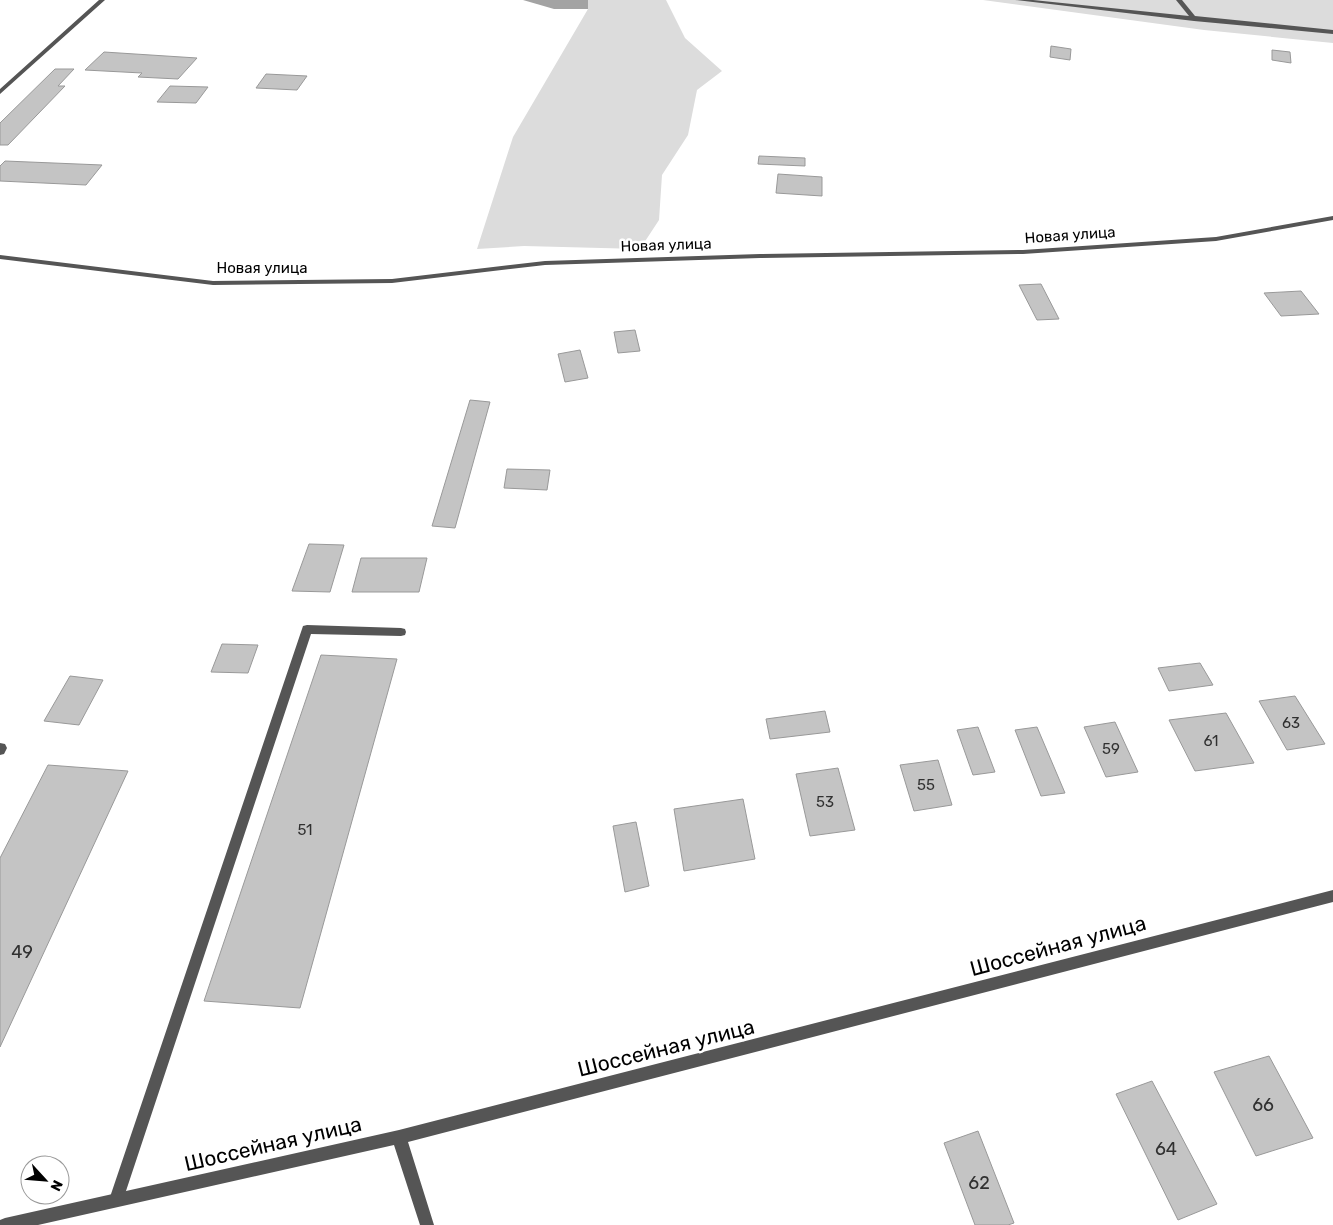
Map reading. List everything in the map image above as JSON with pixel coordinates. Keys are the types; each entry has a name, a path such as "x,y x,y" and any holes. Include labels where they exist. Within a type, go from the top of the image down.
{"street":[{"path":"0,92 102,0"},
{"path":"1018,0 1333,32"},
{"path":"1179,0 1194,18"},
{"name":"Новая улица","path":"0,257 14,257 213,283 392,281 545,263 760,256 1023,252 1178,242 1216,239 1333,218"},
{"path":"116,1200 307,630 401,632"},
{"name":"Шоссейная улица","path":"5,1225 399,1137 1333,896"},
{"path":"399,1137 428,1225"}],"shaded area":[{"path":"523,0 588,0 588,9 554,9"},
{"path":"588,0 666,0 685,38 722,71 697,90 688,135 662,175 659,220 640,249 524,246 477,249 513,137 588,9"},
{"path":"983,0 1333,0 1333,43 1204,30"}],"building":[{"path":"1051,46 1071,49 1070,60 1050,57"},
{"path":"1272,50 1290,52 1291,63 1272,60"},
{"path":"104,52 197,58 178,79 138,77 142,73 85,70"},
{"path":"55,69 74,69 58,86 65,86 8,145 0,145 0,123"},
{"path":"266,74 307,76 297,90 256,88"},
{"path":"170,86 208,87 196,103 157,102"},
{"path":"759,156 805,158 805,166 758,164"},
{"path":"5,161 102,165 86,185 0,181 0,166"},
{"path":"778,174 822,177 822,196 776,193"},
{"path":"1041,284 1059,319 1037,320 1019,285"},
{"path":"1301,291 1319,314 1281,316 1264,293"},
{"path":"635,330 640,351 618,353 614,332"},
{"path":"580,350 588,378 565,382 558,354"},
{"path":"470,400 490,402 455,528 432,526"},
{"path":"507,469 550,470 547,490 504,488"},
{"path":"309,544 344,545 330,592 292,591"},
{"path":"361,558 427,558 419,592 352,592"},
{"path":"222,644 258,645 248,673 211,672"},
{"path":"321,655 397,659 300,1008 204,1001"},
{"path":"1200,663 1213,685 1169,691 1158,668"},
{"path":"70,676 103,680 79,725 44,721"},
{"path":"1295,696 1325,744 1287,750 1259,701"},
{"path":"825,711 830,732 770,739 766,719"},
{"path":"1226,713 1254,763 1195,771 1169,720"},
{"path":"1115,722 1138,772 1106,777 1084,727"},
{"path":"978,727 995,772 973,775 957,730"},
{"path":"1037,727 1065,793 1041,796 1015,730"},
{"path":"938,760 952,805 914,811 900,765"},
{"path":"48,765 128,771 0,1047 0,858"},
{"path":"838,768 855,830 810,836 796,774"},
{"path":"743,799 755,859 684,871 674,809"},
{"path":"636,822 649,886 625,892 613,826"},
{"path":"1269,1056 1313,1138 1256,1156 1214,1072"},
{"path":"1152,1081 1217,1204 1178,1220 1116,1094"},
{"path":"978,1131 1014,1223 1008,1225 975,1225 944,1143"}]}
